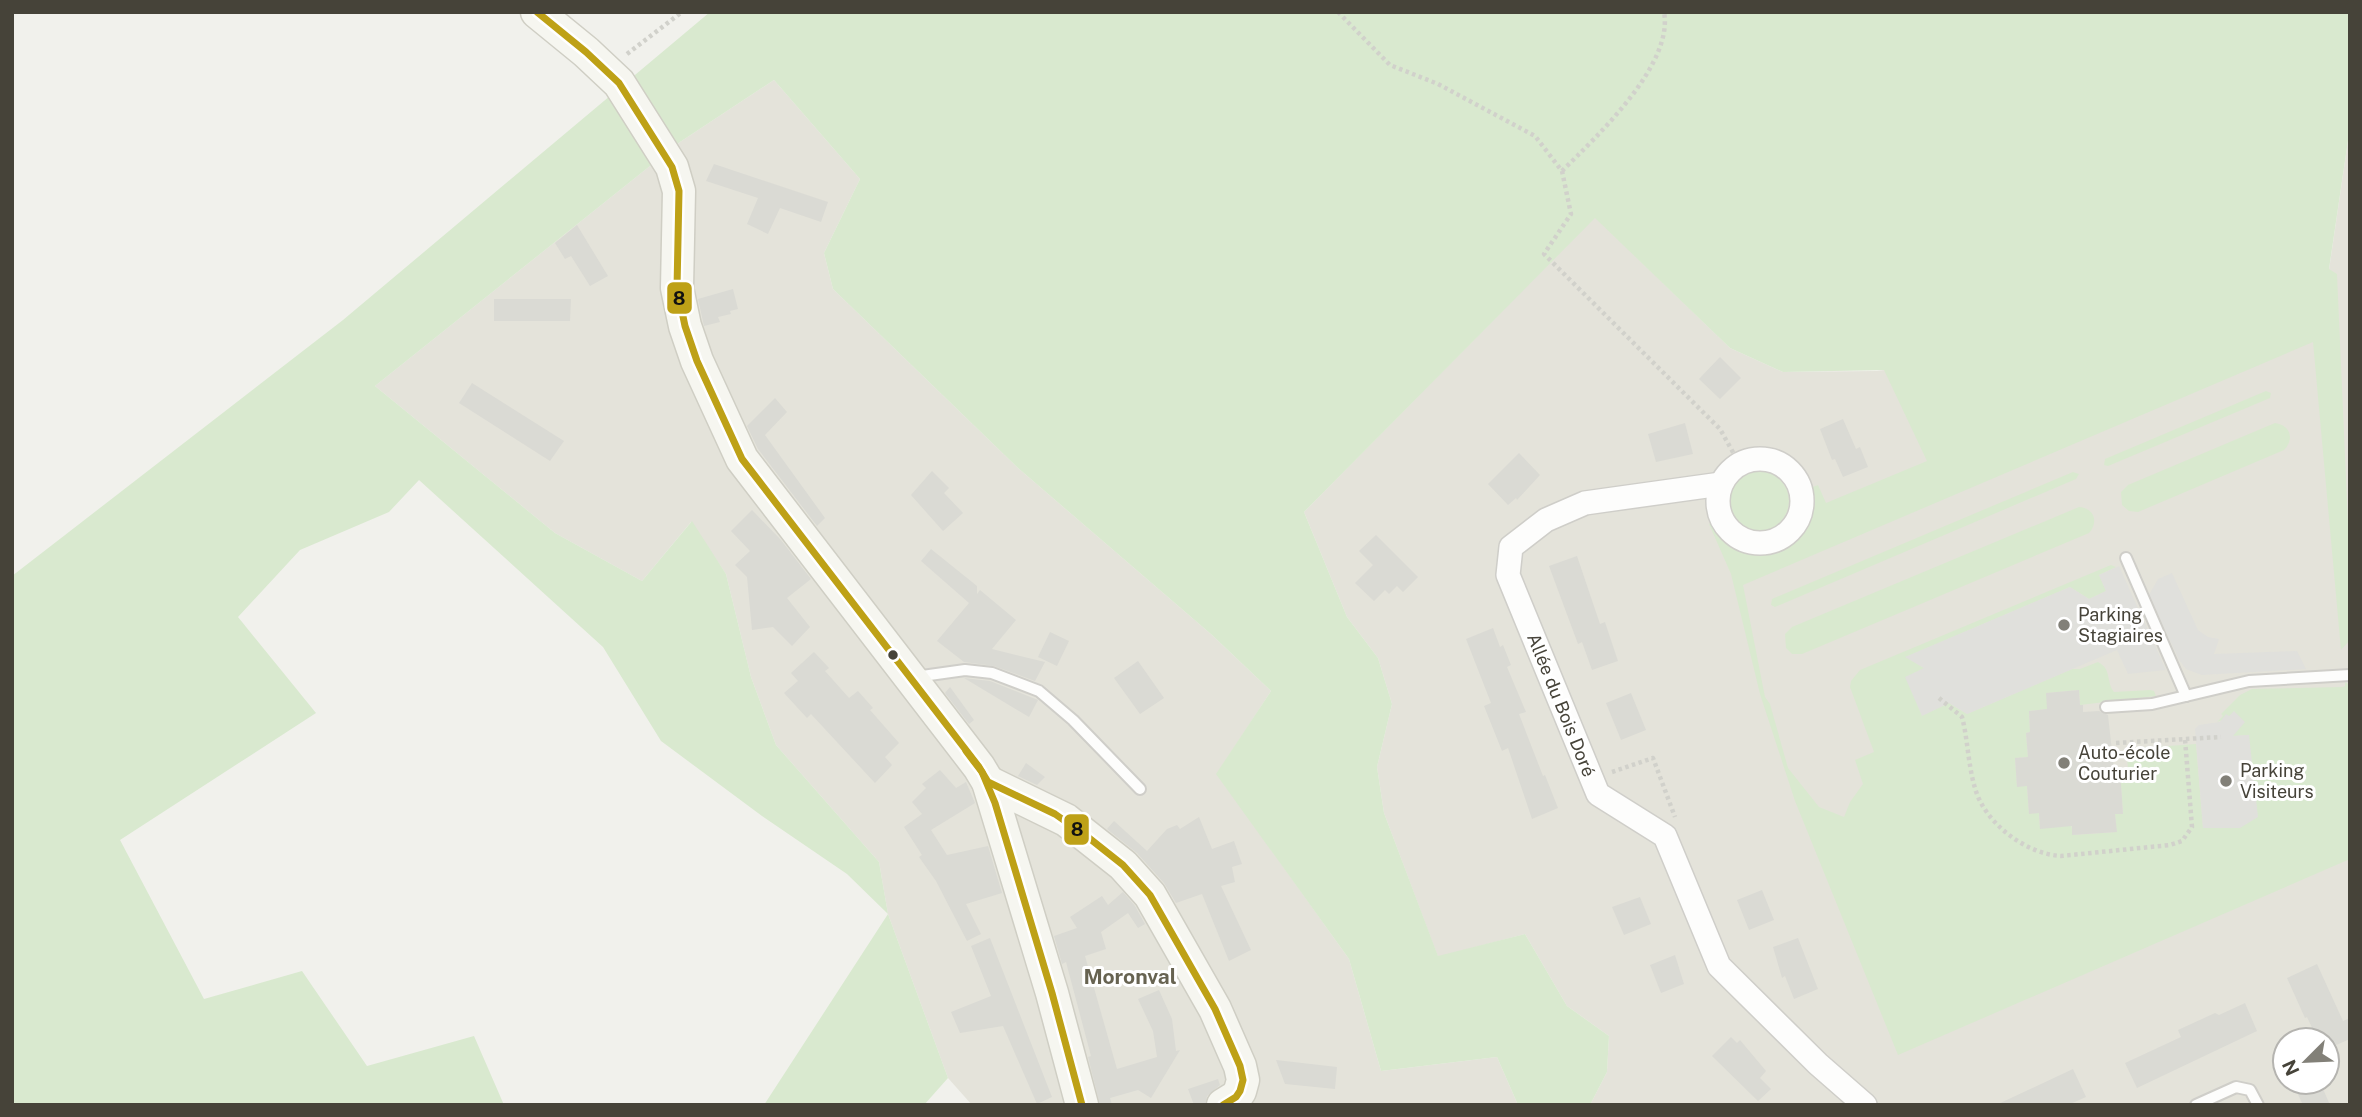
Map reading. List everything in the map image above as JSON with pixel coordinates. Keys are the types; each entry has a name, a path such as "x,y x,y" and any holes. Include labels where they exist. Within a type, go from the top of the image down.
{"street":[{"path":"537,12 606,70 625,91 672,167 679,191 676,267 680,306 697,361 729,435 753,476 988,782 1052,993 1082,1105"},
{"path":"1753,458 1782,464 1793,474 1800,486 1803,501 1800,515 1793,528 1782,538 1768,543 1753,543 1728,529 1720,516 1717,502 1721,484 1740,463 1753,458"},
{"name":"Allée du Bois Doré","path":"1721,484 1585,503 1546,520 1511,547 1508,575 1598,794 1665,836 1719,966 1818,1064 1865,1105"},
{"path":"988,782 1066,820 1123,865 1150,895 1209,999 1240,1066 1243,1080 1240,1091 1223,1105"}],"lane":[{"path":"2126,558 2186,696"},
{"path":"909,678 965,670 992,673 1039,691 1073,720 1140,789"},
{"path":"2106,707 2152,704 2249,681 2350,675"},
{"path":"2196,1105 2236,1087 2250,1090 2258,1105"}],"path":[{"path":"606,70 682,12"},
{"path":"1338,12 1390,65 1438,84 1535,136 1562,171 1572,214 1545,254 1720,429 1740,463"},
{"path":"1562,171 1633,96 1653,63 1663,36 1666,20 1664,12"},
{"path":"1939,698 1962,717 1974,787 1982,804 1997,824 2010,835 2048,855 2170,845 2182,841 2192,827 2185,739"},
{"path":"2116,743 2221,737"},
{"path":"1605,774 1653,758 1679,828"}],"shaded area":[{"path":"774,80 860,179 824,253 833,289 1018,468 1212,635 1271,691 1217,774 1349,959 1381,1071 1497,1057 1518,1105 972,1105 948,1078 888,914 879,862 776,745 751,677 726,574 691,522 642,581 555,533 375,386 680,142"},
{"path":"2350,127 2350,1105 1590,1105 1607,1072 1609,1036 1567,1006 1525,934 1438,957 1384,813 1377,767 1392,704 1378,658 1347,617 1304,512 1595,217 1730,348 1783,372 1877,371 1993,356 2329,270"},
{"name":"Parking Stagiaires","path":"2119,566 2166,670 2128,674 2117,650 1967,714 1949,703 1922,716 1905,677 1924,668 1905,657 2070,587 2089,599 2106,591 2099,575"},
{"path":"2172,573 2198,630 2208,637 2219,639 2214,654 2297,651 2306,669 2202,675 2186,669 2179,660 2149,595 2158,579"},
{"name":"Parking Visiteurs","path":"2234,711 2245,722 2233,736 2249,735 2258,817 2240,828 2203,828 2195,729 2199,725 2220,722 2226,714 2229,716"}],"green space":[{"path":"710,12 2350,12 2350,127 2329,269 2337,274 2350,570 2350,640 2341,650 2313,342 1743,585 1765,697 1770,704 1788,768 1819,807 1844,817 1850,802 1863,784 1855,760 1874,752 1850,687 1851,681 1860,670 2111,565 2116,567 2099,575 2106,591 2089,599 2070,587 1906,657 1924,668 1923,715 1949,703 1967,714 2072,669 2098,662 2105,668 2114,692 2150,690 2154,691 2156,696 2080,705 2079,690 2047,693 2047,709 2029,711 2030,732 2026,733 2028,757 2015,758 2017,786 2027,786 2029,813 2039,813 2040,828 2071,824 2073,835 2116,832 2115,814 2123,813 2120,772 2125,772 2128,768 2126,749 2196,744 2203,828 2248,735 2232,736 2229,717 2217,722 2223,716 2221,714 2240,695 2252,689 2342,687 2345,682 2350,685 2350,859 1898,1055 1795,801 1760,694 1731,574 1709,524 1714,522 1741,548 1753,552 1771,551 1797,536 1808,520 1811,508 1807,489 1818,485 1826,503 1927,461 1884,370 1783,372 1730,348 1595,218 1304,512 1347,617 1378,658 1392,704 1377,767 1384,813 1438,956 1525,934 1567,1006 1609,1036 1607,1072 1590,1105 1518,1105 1497,1057 1381,1071 1349,959 1216,774 1271,691 1212,635 1018,468 833,289 824,253 860,179 774,80 680,142 375,386 555,533 642,581 692,521 726,574 751,677 776,745 879,862 888,914 847,874 762,816 661,741 603,647 419,480 389,512 300,550 238,617 316,713 120,840 204,999 302,971 367,1066 474,1036 504,1105 12,1105 12,576 343,320"},
{"path":"2266,391 2271,393 2270,398 2108,466 2104,465 2105,459"},
{"path":"2275,423 2289,433 2289,441 2284,450 2138,512 2129,511 2122,505 2121,492 2128,485"},
{"path":"1759,471 1780,480 1789,501 1780,522 1759,531 1738,522 1729,501 1738,480"},
{"path":"2073,472 2079,474 2076,479 1775,607 1771,605 1772,599"},
{"path":"2079,507 2088,510 2093,516 2094,524 2089,533 1802,654 1792,654 1786,648 1785,634 1792,627"},
{"path":"888,914 948,1078 924,1105 764,1105"}],"building":[{"path":"714,164 828,202 821,222 780,208 768,234 747,224 758,198 706,181"},
{"path":"577,225 608,276 590,286 571,256 565,259 555,243"},
{"path":"733,289 738,309 718,317 720,322 704,326 698,299"},
{"path":"494,299 571,299 570,321 494,321"},
{"path":"1720,357 1741,378 1720,399 1699,379"},
{"path":"472,383 564,441 550,461 459,403"},
{"path":"775,398 787,412 765,435 825,518 817,526 758,449 747,426"},
{"path":"1843,419 1856,449 1860,447 1868,467 1843,477 1835,459 1832,460 1820,429"},
{"path":"1685,423 1693,454 1656,462 1648,434"},
{"path":"1519,453 1540,475 1517,500 1516,498 1508,505 1488,484"},
{"path":"932,471 949,488 944,493 963,513 943,531 911,495"},
{"path":"752,510 781,540 811,579 787,598 810,627 792,646 773,627 752,630 747,577 735,565 750,551 731,531"},
{"path":"1376,535 1418,577 1403,592 1397,586 1389,594 1385,590 1374,601 1355,583 1373,565 1359,551"},
{"path":"931,549 977,586 977,594 980,590 1016,620 992,649 1045,662 1035,681 994,666 964,662 937,641 969,603 921,561"},
{"path":"1577,556 1600,624 1605,622 1618,661 1592,670 1582,642 1578,644 1549,566"},
{"path":"1493,628 1511,665 1507,667 1526,712 1519,714 1558,808 1532,819 1508,748 1502,751 1484,706 1491,703 1466,639"},
{"path":"1050,632 1069,641 1057,666 1038,657"},
{"path":"814,652 829,668 825,671 849,698 858,691 873,708 870,710 899,743 885,757 892,765 875,783 811,714 807,718 784,693 798,681 791,673"},
{"path":"1138,661 1164,698 1140,714 1114,678"},
{"path":"964,678 990,681 1038,700 1029,717"},
{"path":"950,687 974,720 969,724 945,693"},
{"name":"Auto-école Couturier","path":"2079,690 2083,712 2099,711 2108,715 2114,769 2120,769 2123,814 2115,814 2117,832 2072,835 2072,826 2040,829 2039,813 2029,814 2027,786 2017,787 2015,758 2028,757 2026,733 2030,732 2029,711 2047,709 2046,693"},
{"path":"1631,693 1646,730 1621,740 1606,703"},
{"path":"1026,763 1045,777 1037,785 1018,776"},
{"path":"940,770 956,788 966,782 975,803 931,830 947,855 988,846 1002,893 966,904 981,934 967,941 936,881 919,857 922,855 904,827 922,814 912,802 926,788 922,784"},
{"path":"1199,817 1212,849 1234,841 1242,864 1232,867 1235,882 1221,886 1251,950 1229,961 1202,894 1176,903 1164,883 1137,853 1107,829 1114,821 1147,851 1167,829 1177,825 1180,829"},
{"path":"1762,890 1774,920 1749,930 1737,900"},
{"path":"1123,892 1145,924 1138,928 1128,913 1101,932 1106,949 1085,956 1117,1069 1157,1057 1153,1031 1138,999 1159,990 1172,1019 1176,1051 1180,1050 1151,1098 1138,1090 1110,1098 1112,1105 1100,1105 1088,1057 1091,1056 1066,962 1062,964 1054,936 1077,928 1070,917 1102,896 1108,905"},
{"path":"1640,897 1651,924 1624,935 1612,907"},
{"path":"990,938 1052,1097 1037,1104 1003,1026 960,1033 951,1012 991,996 971,946"},
{"path":"1798,938 1818,989 1794,999 1785,976 1782,978 1773,947"},
{"path":"1675,955 1684,984 1661,993 1650,965"},
{"path":"2317,964 2343,1021 2350,1018 2350,1039 2341,1043 2341,1026 2311,1026 2287,978"},
{"path":"2245,1003 2257,1031 2137,1088 2125,1063 2181,1037 2178,1030"},
{"path":"1731,1037 1737,1043 1740,1040 1766,1071 1760,1078 1771,1089 1758,1101 1712,1056"},
{"path":"1276,1060 1337,1067 1335,1089 1285,1084"},
{"path":"2073,1069 2086,1097 2068,1105 1996,1105"},
{"path":"1218,1079 1220,1085 1207,1096 1205,1105 1194,1105 1188,1089"},
{"path":"2299,1096 2326,1096 2330,1105 2303,1105"}],"transit line":[{"name":"8","path":"537,12 619,83 672,167 679,191 677,288 685,326 697,361 742,459 988,782 1055,814 1123,865 1150,895 1215,1009 1240,1066 1243,1080 1240,1091 1223,1105"},
{"name":"8","path":"966,751 982,772 995,803 1052,993 1082,1105"}],"place":[{"name":"Parking Stagiaires","path":"2064,625"},
{"name":"Auto-école Couturier","path":"2064,763"},
{"name":"Parking Visiteurs","path":"2226,781"}],"district":[{"name":"Moronval","path":"1130,977"}]}
